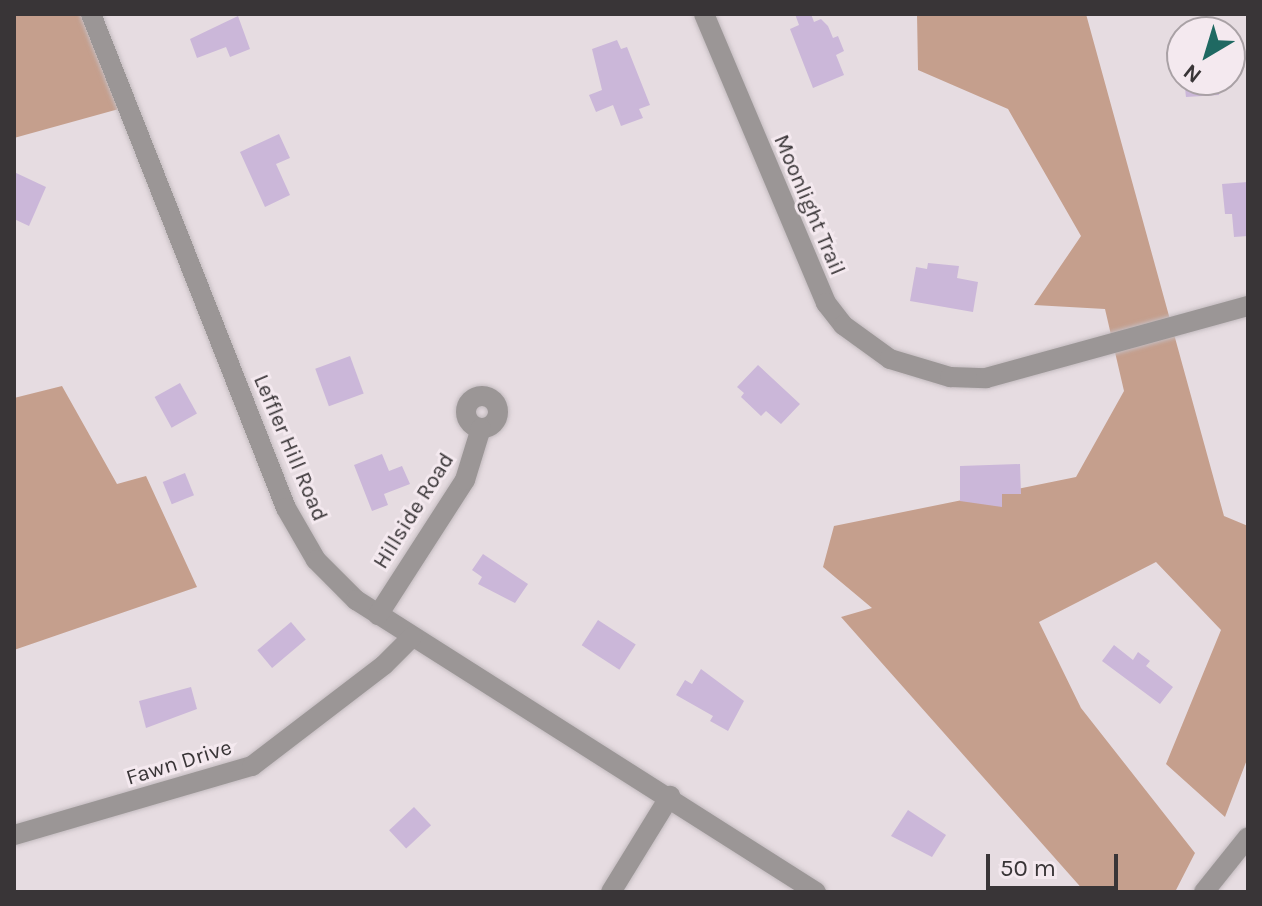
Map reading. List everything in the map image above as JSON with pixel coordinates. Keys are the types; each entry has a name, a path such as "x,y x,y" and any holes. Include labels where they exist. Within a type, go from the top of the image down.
{"street":[{"name":"Leffler Hill Road","path":"91,14 286,508 335,582 412,637 670,796 816,892"},
{"name":"Moonlight Trail","path":"704,14 826,303 843,325 890,359 950,377 986,378 1248,306"},
{"name":"Hillside Road","path":"378,615 465,480 481,428"},
{"name":"Fawn Drive","path":"14,835 252,766 384,665 412,637"},
{"path":"611,892 670,796"},
{"path":"1204,892 1228,856 1248,837"}],"shaded area":[{"path":"14,14 91,14 126,107 14,138"},
{"path":"917,14 1086,14 1224,516 1248,526 1248,757 1225,817 1166,764 1221,630 1156,562 1039,622 1081,708 1195,853 1175,892 1085,892 841,617 872,608 823,567 834,526 1076,477 1124,391 1105,309 1034,305 1081,236 1008,109 918,70"},
{"path":"62,386 117,484 146,476 197,587 14,650 14,398"}],"building":[{"path":"795,14 811,14 814,22 821,19 833,38 838,36 844,51 836,55 844,75 813,88 790,29 799,25"},
{"path":"238,16 250,49 230,57 226,47 197,58 190,39"},
{"path":"617,40 621,49 627,47 650,105 639,109 643,118 621,126 613,105 596,112 589,95 602,90 592,49"},
{"path":"279,134 290,158 276,164 290,195 265,207 240,152"},
{"path":"14,172 46,187 29,226 14,219"},
{"path":"1248,182 1248,236 1234,237 1232,214 1225,214 1222,184"},
{"path":"928,263 959,266 957,278 978,282 973,312 910,301 916,267 927,269"},
{"path":"350,356 364,394 329,406 315,369"},
{"path":"758,365 800,404 781,424 766,411 761,416 741,397 744,393 737,387"},
{"path":"180,383 197,414 172,428 155,397"},
{"path":"382,454 389,471 402,466 410,484 384,494 388,505 372,511 354,465"},
{"path":"1020,464 1021,494 1002,494 1002,507 960,501 960,466"},
{"path":"185,473 194,495 172,504 163,482"},
{"path":"483,554 528,584 515,603 478,584 482,577 472,570"},
{"path":"598,620 636,645 619,670 582,645"},
{"path":"291,622 306,640 272,668 257,650"},
{"path":"1114,645 1133,660 1138,652 1150,661 1146,666 1173,687 1160,704 1102,661"},
{"path":"701,669 744,701 728,731 710,721 713,716 676,695 685,680 692,684"},
{"path":"191,687 197,709 146,728 139,701"},
{"path":"414,807 431,825 406,848 389,830"},
{"path":"908,810 946,835 932,857 891,836"}]}
